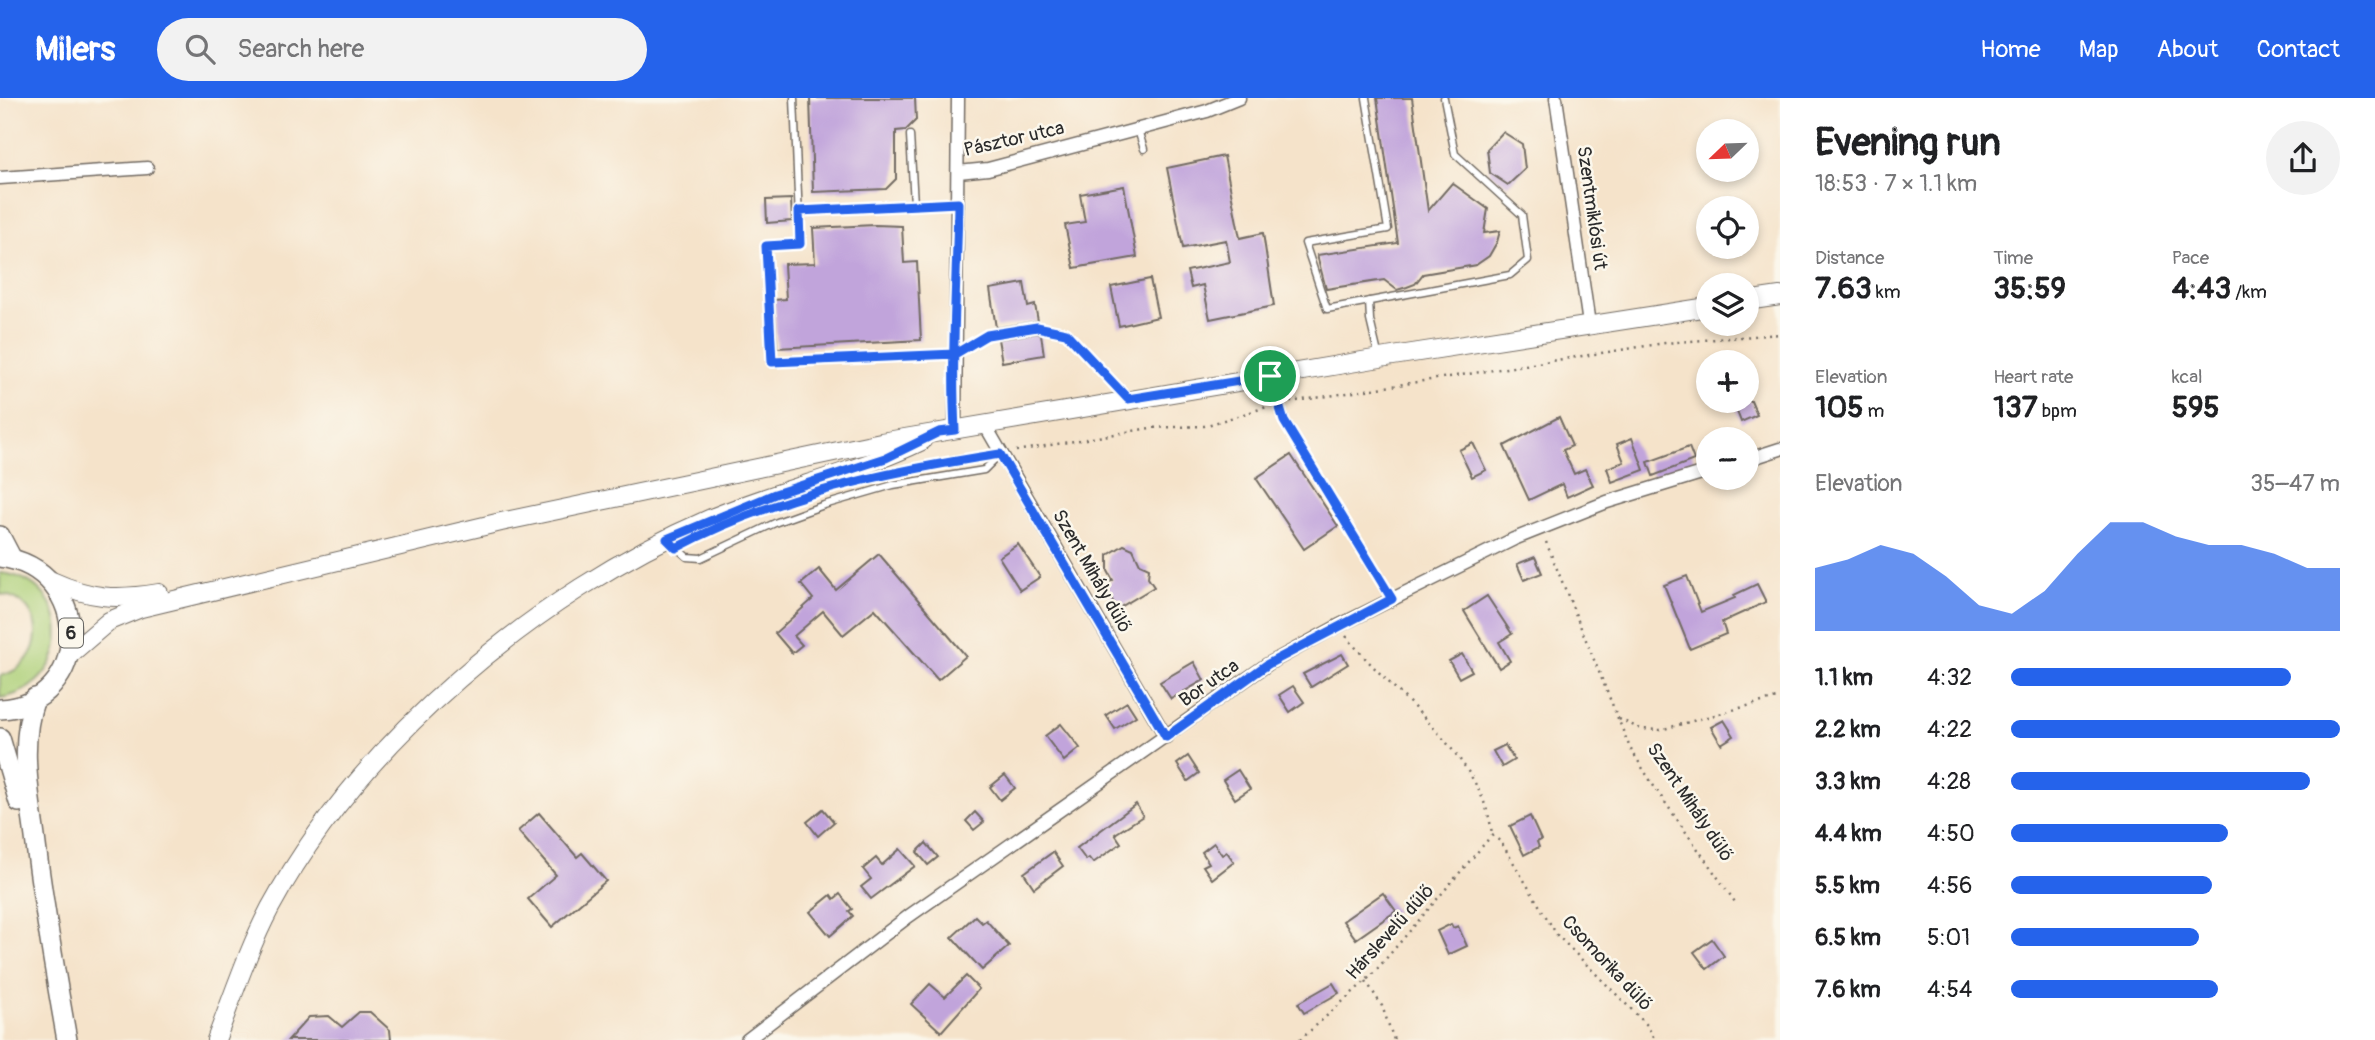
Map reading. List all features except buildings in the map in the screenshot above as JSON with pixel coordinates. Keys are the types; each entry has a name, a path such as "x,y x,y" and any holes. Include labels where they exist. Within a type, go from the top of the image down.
{"main road":[{"path":"0,537 6,558 34,567 52,581"},
{"name":"6","path":"0,709 35,698 58,676 67,657 71,642 69,617 61,594 52,581"},
{"path":"35,698 27,731 27,771 43,905"},
{"path":"0,738 15,782 43,905 67,1040"}],"street":[{"path":"947,431 955,354 958,98"},
{"name":"Pásztor utca","path":"958,172 988,169 1207,111 1239,98"},
{"name":"Szentmiklósi út","path":"1556,98 1589,324"},
{"path":"0,178 146,168"},
{"path":"1759,299 1780,296"},
{"path":"67,657 109,621 141,608 215,588 795,458 1128,399 1696,309"},
{"name":"Szent Mihály dűlő","path":"985,425 1166,737"},
{"path":"216,1040 270,909 311,844 360,780 413,723 517,631 610,568 667,539 775,494 886,458 947,431"},
{"path":"1759,456 1780,449"},
{"name":"Bor utca","path":"747,1040 909,916 1268,664 1338,626 1540,528 1607,502 1696,475"},
{"path":"52,581 85,595 112,599 188,588 215,588"}],"lane":[{"path":"794,98 800,244 766,246 772,362 955,354 987,335 1037,327 1066,333 1128,399"},
{"path":"1366,98 1388,229 1305,243 1327,309 1510,275 1528,260 1522,215 1455,154 1444,98"},
{"path":"1138,128 1144,149"},
{"path":"909,135 914,204"},
{"path":"799,211 958,203"},
{"path":"1369,301 1370,320 1380,358"},
{"path":"1270,376 1284,421 1392,599"},
{"path":"667,539 687,557 701,558 777,522 824,505 893,485 984,470 1000,454"}],"path":[{"path":"1284,402 1665,343 1780,334"},
{"path":"896,472 1150,428 1204,426 1245,411 1275,404"},
{"name":"Szent Mihály dűlő","path":"1540,528 1630,748 1735,902"},
{"path":"1338,626 1470,773 1487,805 1492,835"},
{"name":"Szent Mihály dűlő","path":"1619,719 1641,729 1660,730 1780,697"},
{"name":"Hárslevelű dűlő","path":"1300,1040 1366,981 1492,835"},
{"name":"Csomorika dűlő","path":"1492,835 1501,842 1557,935 1647,1025 1655,1040"},
{"path":"1366,981 1382,1006 1394,1040"}],"green space":[{"path":"0,573 25,580 43,594 54,612 58,634 54,655 43,674 25,689 0,698 0,676 16,670 27,660 34,647 36,634 34,620 27,608 16,599 0,594"}],"route":[{"path":"1270,376 1128,399 1066,333 1037,327 987,335 955,354 772,362 766,246 800,244 799,211 958,203 955,354 953,400 955,430 939,432 886,458 775,494 709,519 667,539 676,548 744,518 806,496 869,478 1000,454 1166,737 1268,664 1392,599 1384,581 1284,421 1270,376"}]}
